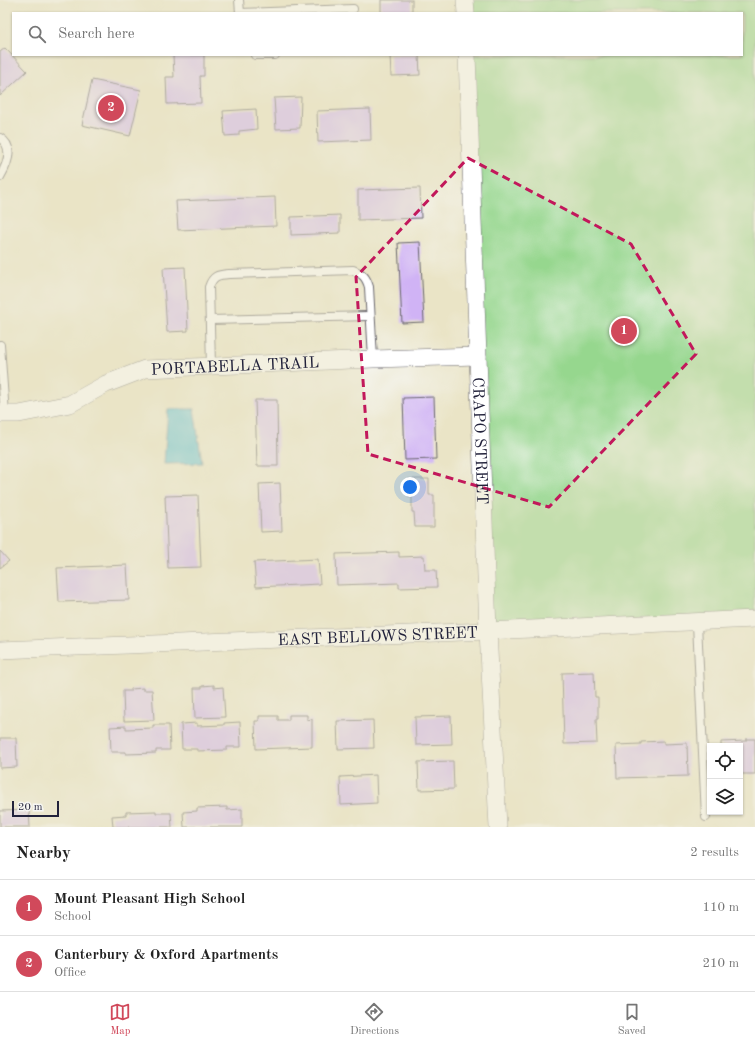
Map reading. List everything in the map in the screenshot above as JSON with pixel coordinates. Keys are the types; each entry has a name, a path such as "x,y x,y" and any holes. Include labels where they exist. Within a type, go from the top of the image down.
{"street":[{"path":"465,0 466,12"},
{"name":"CRAPO STREET","path":"467,56 488,631 498,827"},
{"name":"PORTABELLA TRAIL","path":"2,414 19,414 70,404 106,384 145,369 478,356"},
{"name":"EAST BELLOWS STREET","path":"0,650 755,619"}],"lane":[{"path":"239,0 240,12"},
{"path":"296,12 353,11 353,0"},
{"path":"0,138 8,147 8,159 0,177"},
{"path":"211,366 208,287 212,279 219,275 353,270 361,273 367,278 369,287 373,359"},
{"path":"210,320 370,316"},
{"path":"0,345 2,414"},
{"path":"697,622 706,817"}],"highlighted area":[{"path":"468,158 631,244 696,354 549,507 368,454 356,277"}],"green space":[{"path":"466,0 755,0 755,620 488,631 468,56 743,56 743,12 466,12"}],"water":[{"path":"168,409 194,409 202,463 164,464"}],"building":[{"path":"381,0 412,0 412,12 381,12"},
{"path":"5,48 27,71 0,96 0,52"},
{"path":"173,56 204,56 204,76 200,76 201,103 167,104 166,77 174,77"},
{"path":"390,56 419,56 420,75 391,76"},
{"path":"92,80 141,90 130,136 82,125"},
{"path":"301,97 300,128 276,129 274,98"},
{"path":"256,109 257,129 239,131 239,135 225,136 223,111"},
{"path":"370,109 371,140 318,142 317,111"},
{"path":"420,188 421,218 358,220 358,190"},
{"path":"275,197 276,226 178,230 176,201"},
{"path":"340,215 340,233 291,235 291,217"},
{"path":"420,242 424,322 402,323 398,243"},
{"path":"185,267 188,331 167,332 163,268"},
{"path":"434,397 436,459 405,460 403,398"},
{"path":"255,400 277,400 278,466 257,466"},
{"path":"408,479 429,479 429,495 434,495 434,527 415,527 414,512 412,512 412,497 408,496"},
{"path":"280,483 282,531 261,532 259,484"},
{"path":"198,495 201,567 168,568 165,496"},
{"path":"0,551 9,561 0,568"},
{"path":"399,552 399,557 424,556 425,570 436,570 437,587 399,588 399,583 337,585 336,554"},
{"path":"318,559 320,584 256,587 254,562"},
{"path":"127,565 129,600 59,602 57,568"},
{"path":"594,672 595,697 598,697 598,719 596,719 597,743 564,744 562,673"},
{"path":"214,685 214,688 223,687 225,717 195,718 194,688"},
{"path":"143,688 143,690 152,690 154,720 124,721 123,691"},
{"path":"289,715 307,715 307,720 312,719 312,747 256,749 255,721 259,721 259,716 278,716 278,720 289,720"},
{"path":"451,716 452,744 416,745 415,717"},
{"path":"373,720 374,748 338,749 337,721"},
{"path":"240,722 241,747 227,747 227,750 197,751 197,749 182,749 181,724 197,723 197,726 224,725 224,723"},
{"path":"153,725 169,725 170,750 156,750 156,753 126,754 126,752 111,752 110,727 126,726 126,729 153,728"},
{"path":"0,738 16,738 17,767 0,768"},
{"path":"746,739 755,739 755,774 743,774 743,743 721,743 746,741"},
{"path":"664,741 664,744 687,743 688,776 617,778 616,745"},
{"path":"453,761 454,789 419,790 418,762"},
{"path":"376,775 377,803 341,805 340,777"},
{"path":"227,807 227,810 242,809 242,827 184,827 183,812 197,811 197,808"},
{"path":"29,810 30,827 0,827 0,811"},
{"path":"156,811 156,813 171,813 172,827 113,827 112,816 126,815 126,812"}],"place":[{"name":"Canterbury & Oxford Apartments","path":"111,108"},
{"name":"Mount Pleasant High School","path":"624,331"}]}
